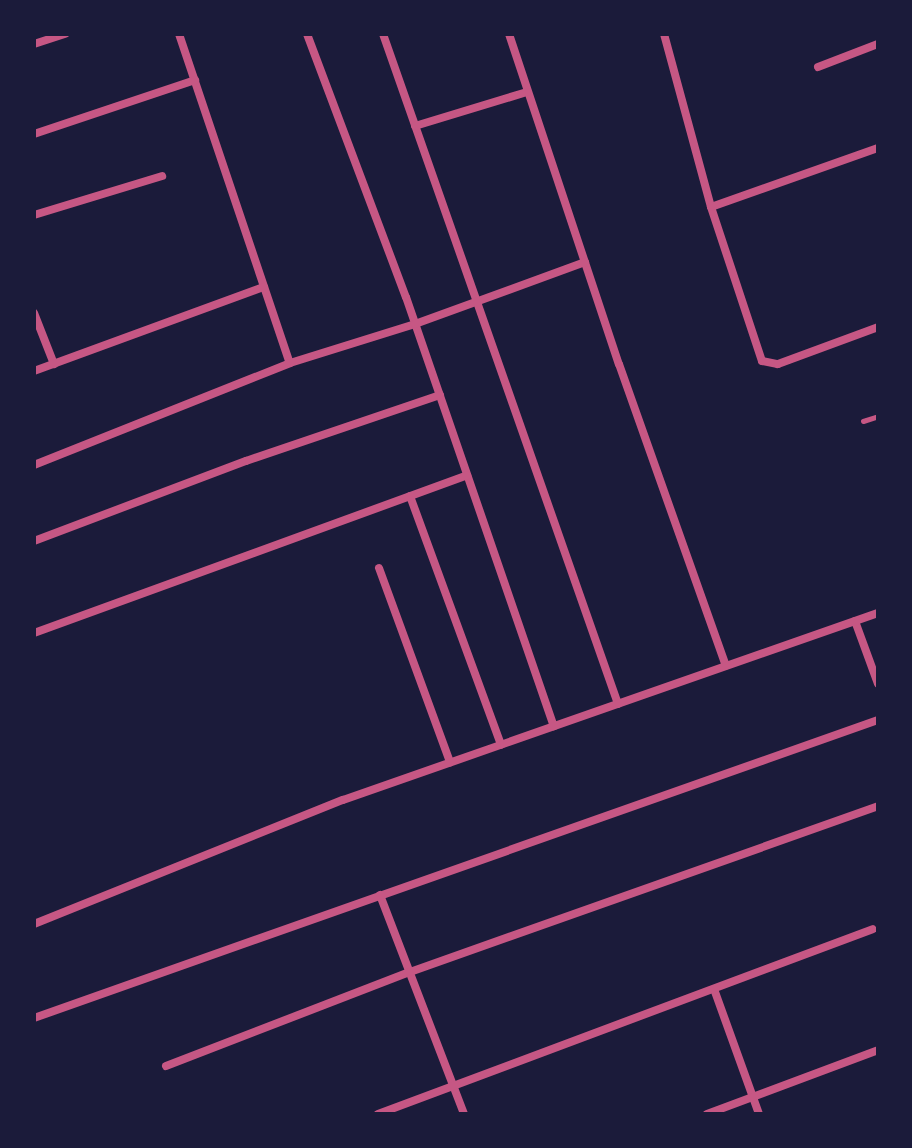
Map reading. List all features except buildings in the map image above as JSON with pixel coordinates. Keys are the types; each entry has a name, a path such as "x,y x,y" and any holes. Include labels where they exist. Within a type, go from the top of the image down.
{"street":[{"path":"34,44 65,34"},
{"path":"179,34 290,363"},
{"path":"307,34 415,324 554,726"},
{"path":"383,34 618,704"},
{"path":"509,34 726,666"},
{"path":"664,34 711,207 762,361 778,364 878,327"},
{"path":"818,67 878,44"},
{"path":"34,134 195,80"},
{"path":"415,126 527,92"},
{"path":"711,207 878,148"},
{"path":"34,215 162,176"},
{"path":"34,465 290,363 415,324 585,262"},
{"path":"34,371 264,287"},
{"path":"34,313 54,364"},
{"path":"34,541 246,461 440,395"},
{"path":"34,633 467,475"},
{"path":"410,496 501,745"},
{"path":"379,568 450,762"},
{"path":"34,924 343,800 878,613"},
{"path":"855,621 878,684"},
{"path":"34,1018 878,720"},
{"path":"166,1066 410,972 878,806"},
{"path":"380,895 464,1114"},
{"path":"378,1114 873,929"},
{"path":"714,989 759,1114"},
{"path":"707,1114 878,1050"}],"lane":[{"path":"863,421 878,416"}]}
